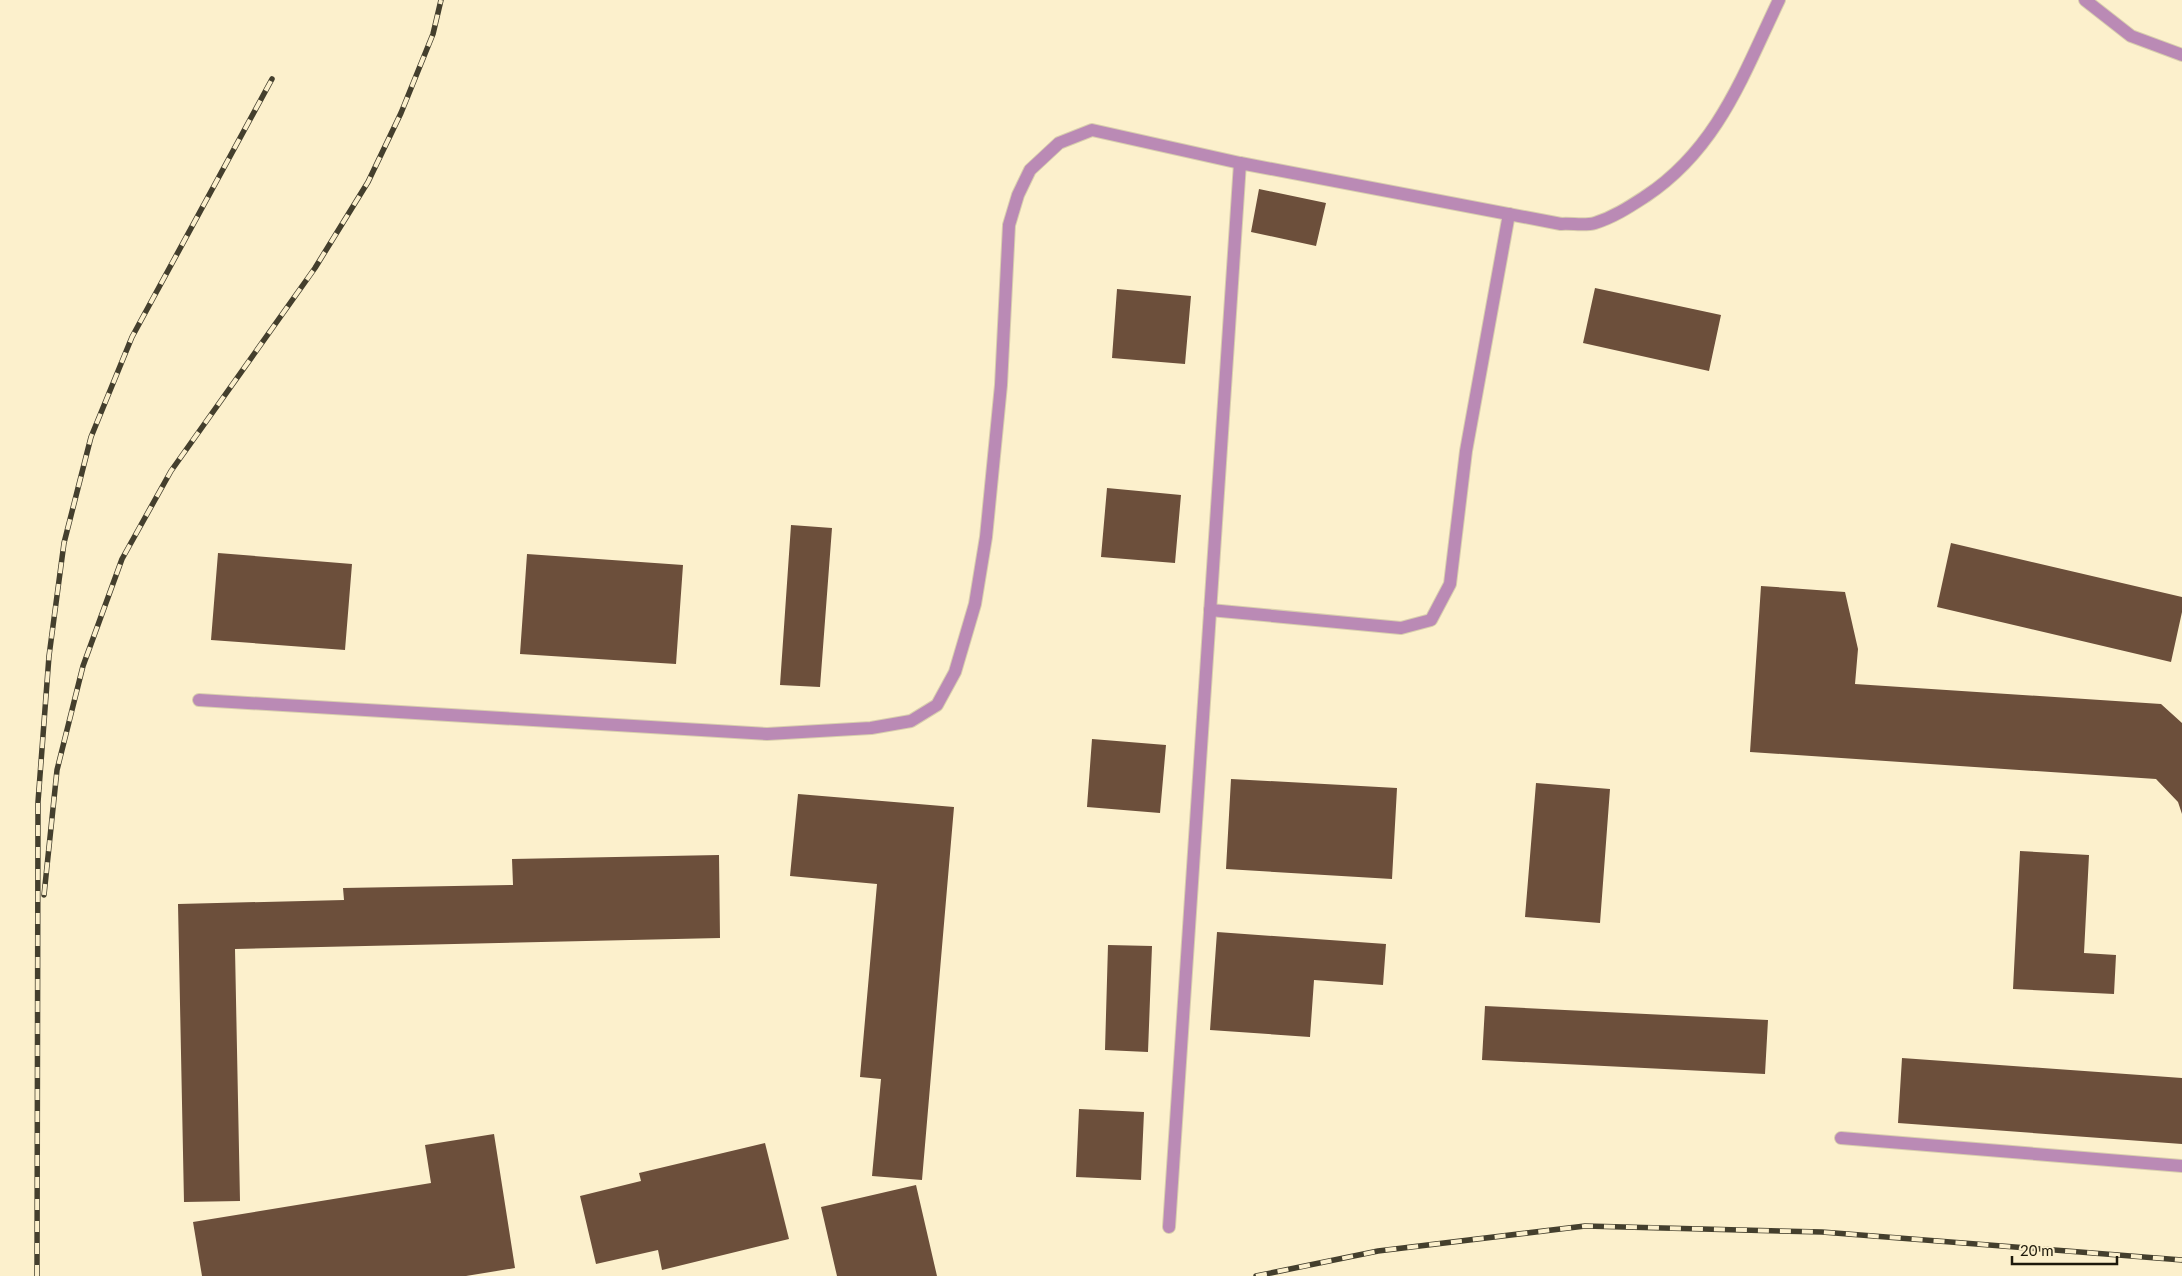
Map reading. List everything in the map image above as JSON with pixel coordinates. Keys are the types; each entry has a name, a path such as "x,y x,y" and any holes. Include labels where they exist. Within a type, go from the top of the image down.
{"street":[{"path":"199,700 768,734 870,728 911,721 937,705 955,672 975,604 986,537 1001,385 1009,225 1018,195 1030,170 1059,143 1092,130 1240,163 1561,224 1593,223 1621,213 1670,180 1707,140 1725,111 1779,0"},
{"path":"2085,0 2131,36 2182,55"},
{"path":"1169,1227 1240,163"},
{"path":"1210,610 1401,628 1431,620 1450,584 1466,451 1509,214"},
{"path":"1841,1138 2182,1166"}],"building":[{"path":"1259,189 1326,203 1316,246 1251,232"},
{"path":"1595,288 1721,315 1709,371 1583,343"},
{"path":"1117,289 1191,296 1185,364 1112,358"},
{"path":"1107,488 1181,495 1175,563 1101,557"},
{"path":"791,525 832,528 820,687 780,685"},
{"path":"1951,543 2182,597 2182,612 2171,662 1937,607"},
{"path":"218,553 352,564 345,650 211,640"},
{"path":"527,554 683,565 676,664 520,654"},
{"path":"1761,586 1845,592 1858,649 1855,684 2161,704 2182,723 2182,814 2178,802 2156,779 1750,752"},
{"path":"1092,739 1166,745 1160,813 1087,807"},
{"path":"1231,779 1397,788 1392,879 1226,869"},
{"path":"1536,783 1610,789 1600,923 1525,917"},
{"path":"798,794 954,807 922,1180 872,1176 881,1079 860,1077 877,884 790,876"},
{"path":"2020,851 2089,855 2084,953 2116,955 2114,994 2013,989"},
{"path":"719,855 720,938 235,949 240,1201 184,1202 178,904 344,900 343,888 513,885 512,859"},
{"path":"1217,932 1386,944 1383,985 1314,980 1310,1037 1210,1030"},
{"path":"1108,945 1152,946 1148,1052 1105,1050"},
{"path":"1485,1006 1768,1020 1765,1074 1482,1060"},
{"path":"1902,1058 2182,1078 2182,1144 1898,1123"},
{"path":"1079,1109 1144,1112 1141,1180 1076,1177"},
{"path":"494,1134 515,1268 466,1276 202,1276 193,1222 431,1183 425,1145"},
{"path":"765,1143 789,1239 662,1270 658,1250 596,1264 580,1196 641,1181 639,1173"},
{"path":"916,1185 937,1276 837,1276 821,1207"}],"railway":[{"path":"44,895 57,770 83,666 122,559 171,471 315,268 368,182 401,113 433,34 441,0"},
{"path":"37,1276 38,802 49,656 64,543 91,437 132,337 272,79"},
{"path":"1256,1276 1378,1251 1585,1226 1822,1232 2182,1260"}]}
